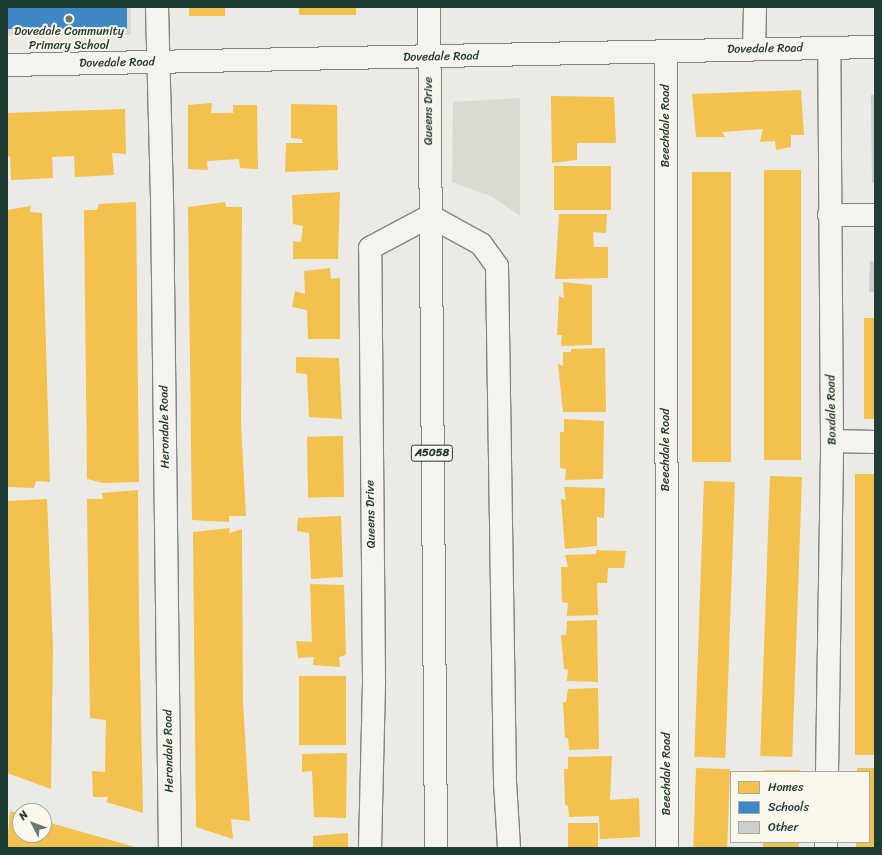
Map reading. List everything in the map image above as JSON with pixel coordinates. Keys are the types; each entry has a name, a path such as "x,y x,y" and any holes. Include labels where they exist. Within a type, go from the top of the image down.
{"street":[{"name":"Herondale Road","path":"157,7 157,62 162,197 170,848"},
{"name":"Queens Drive","path":"429,7 436,848"},
{"path":"754,49 755,7"},
{"name":"Dovedale Road","path":"7,65 429,58 875,47"},
{"name":"Boxdale Road","path":"827,771 832,441 829,215 829,48"},
{"name":"Beechdale Road","path":"666,51 667,848"},
{"path":"829,215 875,215"},
{"name":"Queens Drive","path":"370,848 374,680 370,248 430,216"},
{"path":"430,216 481,244 497,266 505,782 509,848"},
{"path":"832,441 875,442"}],"shaded area":[{"name":"Dovedale Community Primary School","path":"7,7 131,7 131,35 7,35"},
{"path":"520,98 520,216 491,196 452,182 453,102"}],"building: Homes":[{"path":"189,7 225,7 225,16 189,16"},
{"path":"299,7 356,7 356,15 299,15"},
{"path":"801,90 804,135 791,135 791,147 776,150 775,141 760,142 763,129 722,132 725,137 696,137 692,94"},
{"path":"551,96 614,97 616,143 577,143 577,160 552,163"},
{"path":"212,103 211,113 233,113 233,105 257,105 258,169 240,168 239,159 207,161 208,170 188,169 188,105"},
{"path":"291,104 337,105 338,170 285,172 286,143 303,143 302,139 291,138"},
{"path":"125,109 126,154 112,153 114,175 75,177 74,156 52,157 53,178 11,180 10,157 7,156 7,113"},
{"path":"554,166 611,166 611,210 554,210"},
{"path":"764,170 801,170 801,460 764,460"},
{"path":"692,172 731,172 731,462 692,462"},
{"path":"340,192 338,259 293,259 293,241 301,242 303,226 293,224 292,195"},
{"path":"136,202 139,482 103,483 87,479 84,210 97,210 99,204"},
{"path":"225,202 226,207 242,207 241,423 246,516 229,516 229,522 192,520 188,207"},
{"path":"31,206 30,212 42,213 50,482 36,481 34,488 7,487 7,210"},
{"path":"559,214 607,214 606,233 593,232 594,247 608,247 608,278 555,279"},
{"path":"330,268 331,279 340,278 340,339 308,339 307,310 292,307 295,291 305,294 304,271"},
{"path":"563,282 592,285 592,345 561,346 562,335 557,335 559,296 564,298"},
{"path":"864,318 875,318 875,419 864,419"},
{"path":"605,348 606,412 563,412 558,364 563,366 563,352 571,352 571,349"},
{"path":"296,357 339,358 342,419 309,417 307,374 296,373"},
{"path":"564,419 604,421 603,479 565,480 566,469 560,468 560,432 564,432"},
{"path":"343,436 344,497 308,498 307,437"},
{"path":"855,474 875,474 875,755 855,755"},
{"path":"770,476 802,477 792,757 760,756"},
{"path":"704,481 735,482 725,758 694,757"},
{"path":"564,487 605,488 604,518 597,517 597,546 565,549 561,499 566,500"},
{"path":"138,490 143,813 106,802 108,797 93,797 92,771 105,772 106,720 90,718 87,499 103,499 102,493"},
{"path":"47,499 53,648 51,789 7,773 7,501"},
{"path":"341,516 343,577 311,579 309,533 297,531 298,518"},
{"path":"230,528 229,533 242,529 243,702 250,821 231,819 233,839 196,827 193,532"},
{"path":"596,550 626,551 624,568 608,568 607,583 597,583 598,615 567,616 568,603 562,602 561,567 568,567 565,555 596,554"},
{"path":"310,584 344,585 346,655 339,657 340,667 313,665 314,657 298,658 296,641 312,642"},
{"path":"597,620 598,682 567,681 568,670 564,669 561,635 566,635 567,621"},
{"path":"299,676 346,676 346,745 299,745"},
{"path":"598,688 599,749 569,750 568,738 565,738 563,702 566,702 568,689"},
{"path":"347,753 346,818 314,817 312,771 302,772 302,754"},
{"path":"612,756 610,800 639,798 640,837 600,839 599,816 569,817 568,806 565,805 564,769 568,769 568,757"},
{"path":"696,768 730,769 727,848 693,848"},
{"path":"857,768 875,768 875,848 856,848 856,843 870,843 870,771 857,771"},
{"path":"800,770 800,771 764,771"},
{"path":"10,811 12,812 12,843 52,843 52,823 138,848 7,848"},
{"path":"568,823 598,823 598,848 568,848"},
{"path":"348,833 348,848 313,848 313,836"},
{"path":"763,843 799,843 799,848 763,848"}],"building: Schools":[{"name":"Dovedale Community Primary School","path":"7,7 127,7 127,29 7,29"}],"building: Other":[{"path":"871,95 875,95 875,183 872,183"},
{"path":"870,261 875,262 875,292 869,292"}],"place":[{"name":"Dovedale Community Primary School","path":"69,19"}]}
